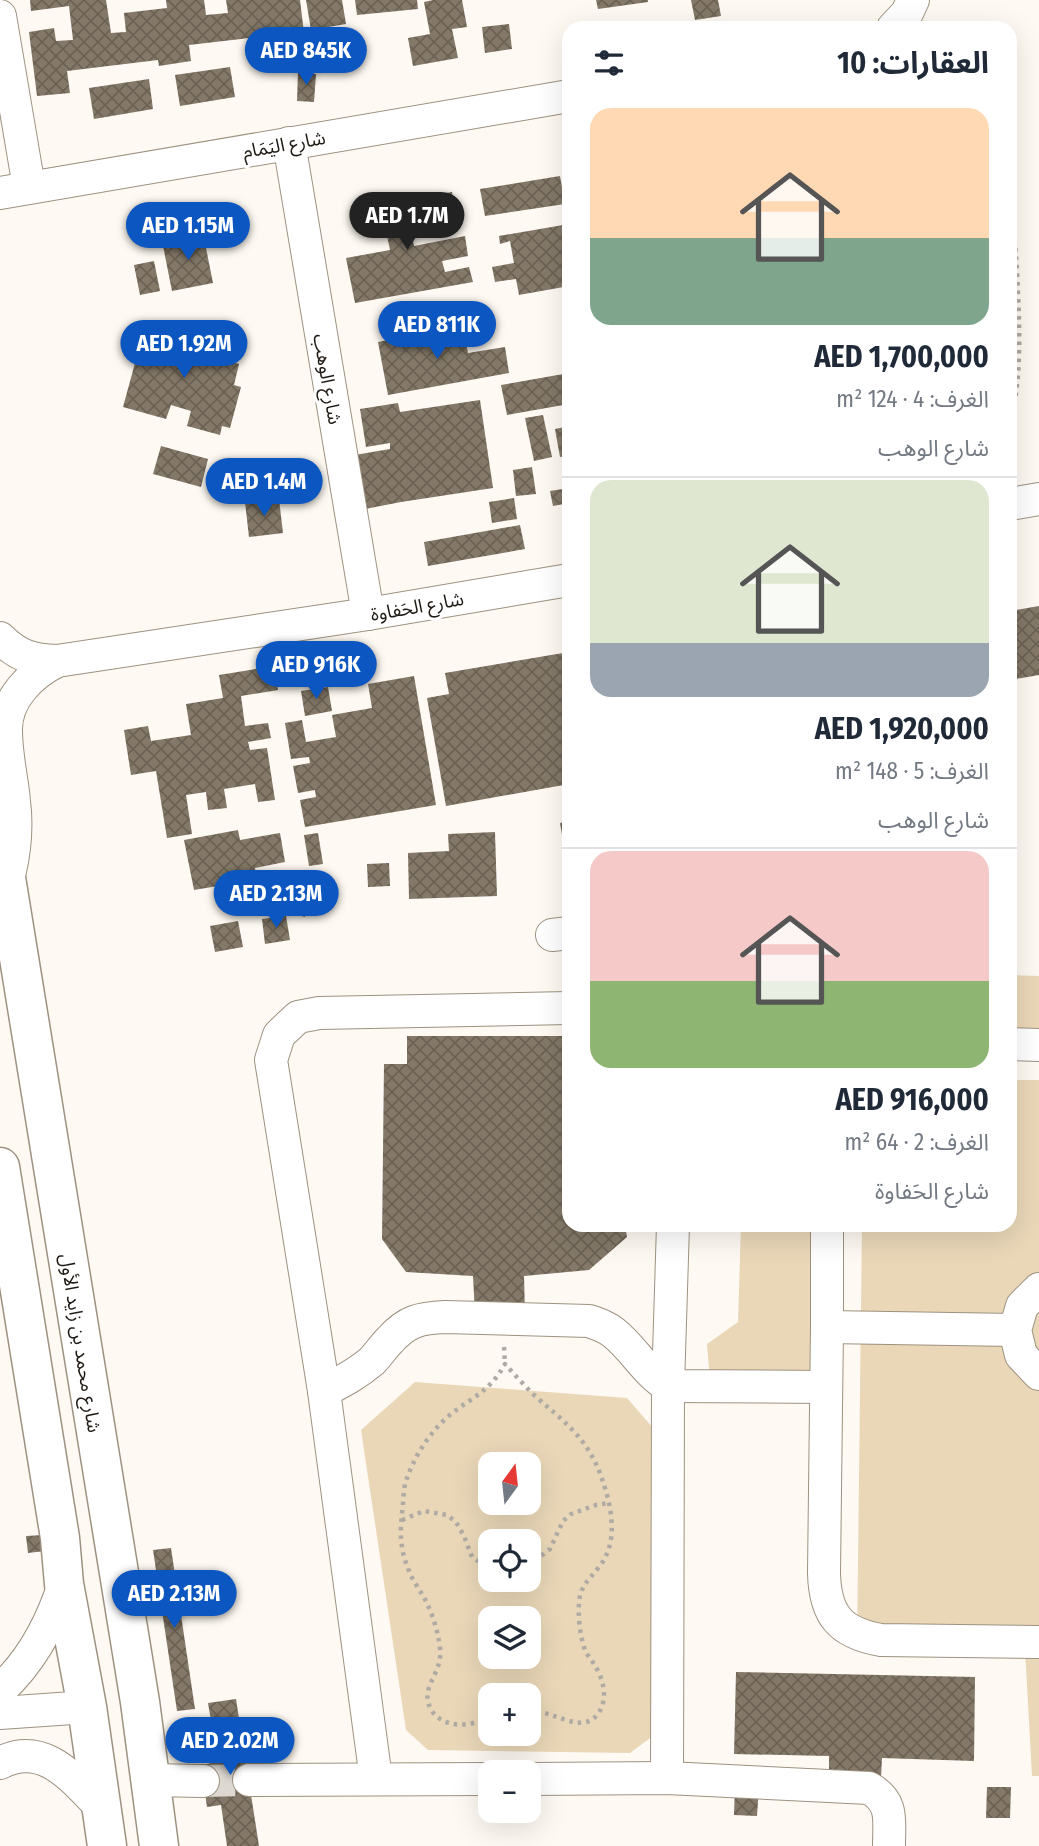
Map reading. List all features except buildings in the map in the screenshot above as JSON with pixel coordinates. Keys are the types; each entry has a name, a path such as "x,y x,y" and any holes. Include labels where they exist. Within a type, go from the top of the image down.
{"main road":[{"name":"شارع محمد بن زايد الأول","path":"0,841 137,1688 159,1846"},
{"path":"0,1167 107,1846"},
{"path":"87,1707 109,1710 119,1718 124,1733 134,1846"}],"street":[{"path":"900,21 913,0"},
{"path":"0,16 15,190"},
{"name":"شارع اليَمَام","path":"15,190 562,97"},
{"name":"شارع الوهب","path":"289,143 368,614"},
{"path":"1017,503 1039,499"},
{"name":"شارع الحَفاوة","path":"0,638 16,653 36,660 57,661 368,614 562,581"},
{"name":"شارع الحَفاوة","path":"7,885 13,858 15,805 5,729 11,706 23,685 40,670 57,661"},
{"path":"376,1779 324,1391 271,1060 279,1035 298,1017 319,1013 562,1008"},
{"path":"1017,1044 1039,1045"},
{"path":"667,1778 668,1386 673,1232"},
{"path":"827,1232 824,1592 831,1611 844,1626 862,1637 881,1640 1039,1642"},
{"path":"1039,1289 1022,1306 1015,1330 1021,1355 1039,1374"},
{"path":"324,1391 354,1375 373,1360 405,1325 424,1317 589,1321 603,1325 615,1334 651,1373 668,1386 826,1387"},
{"path":"827,1327 1015,1330"},
{"path":"0,1690 28,1660 44,1636 56,1611 64,1584"},
{"path":"0,1713 87,1707"},
{"path":"0,1763 26,1756 44,1759 60,1766 101,1807"},
{"path":"541,1779 667,1778 869,1788 880,1794 887,1805 889,1846"},
{"path":"249,1780 478,1779"},
{"path":"150,1780 203,1781"}],"path":[{"path":"1017,273 1021,348 1017,386"},
{"path":"478,1723 453,1725 434,1714 428,1704 427,1690 435,1676 441,1655 432,1614 408,1570 400,1545 401,1521 405,1486 414,1462 430,1437 450,1415 482,1393 497,1378 505,1364 534,1395 574,1430 592,1455 601,1475 613,1523 608,1552 601,1565 584,1584 579,1602 580,1627 586,1652 604,1682 604,1699 598,1714 587,1722 572,1723 541,1713"},
{"path":"541,1556 550,1549 563,1521 570,1514 608,1503"},
{"path":"401,1521 424,1511 447,1514 456,1521 467,1549 478,1561"}],"shaded area":[{"path":"1017,975 1039,976 1039,1038 1017,1037"},
{"path":"1017,1080 1039,1080 1039,1776 1032,1776 1025,1649 857,1646 862,1232 1017,1232"},
{"path":"741,1232 816,1232 810,1375 710,1381 707,1344 738,1322"},
{"path":"415,1382 627,1398 660,1436 657,1733 630,1753 428,1750 406,1730 361,1430"}],"tunnel":[{"path":"203,1781 249,1780"}]}
